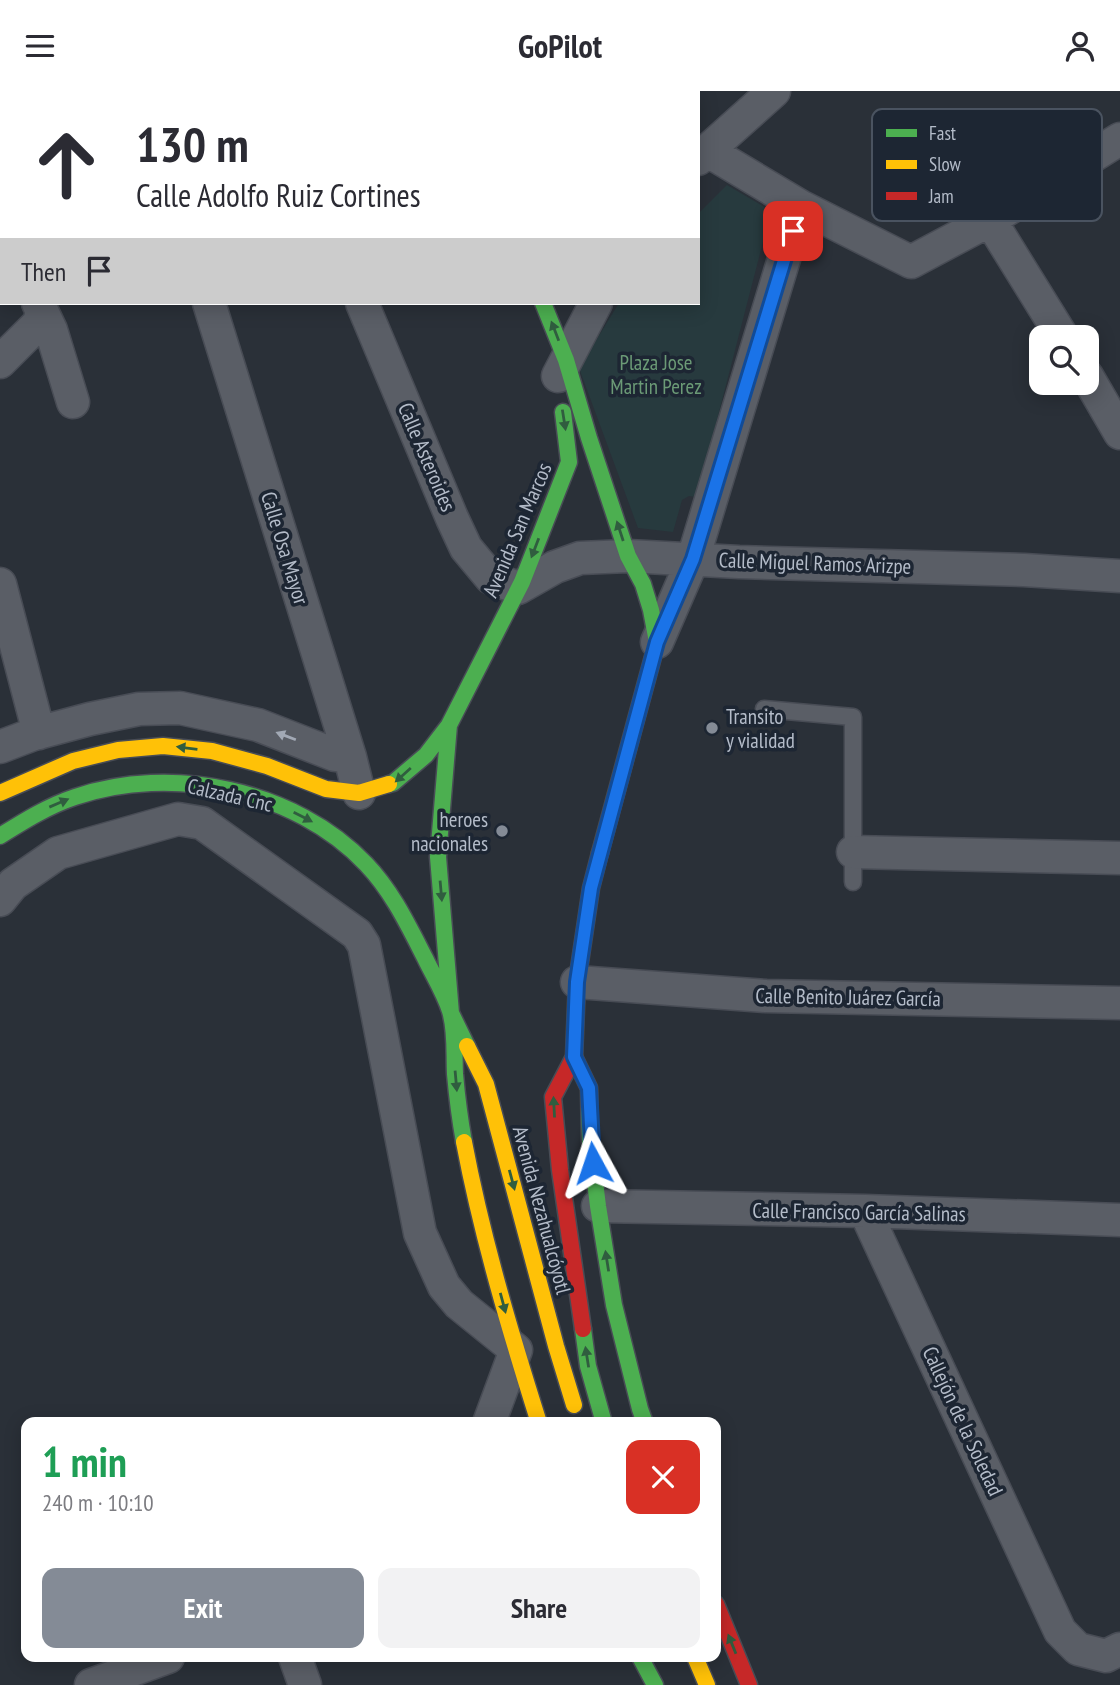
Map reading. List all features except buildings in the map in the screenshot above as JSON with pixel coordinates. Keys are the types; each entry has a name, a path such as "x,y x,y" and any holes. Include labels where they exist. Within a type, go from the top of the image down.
{"main road":[{"name":"Avenida San Marcos","path":"449,725 522,583 569,461 565,423 543,305"},
{"path":"557,377 589,438 628,556 643,584 657,642"},
{"name":"Avenida Nezahualcóyotl","path":"602,1417 588,1366 560,1170 553,1097 574,1057 577,982 591,888 657,642"},
{"name":"Avenida Nezahualcóyotl","path":"449,725 438,857 457,1094 469,1167 516,1350 537,1417"},
{"name":"Calzada Cnc","path":"0,793 73,761 118,750 163,746 212,751 267,765 326,789 359,793 393,783 426,755 449,725"},
{"name":"Calzada Cnc","path":"0,837 50,807 73,797 110,787 155,782 180,783 263,799 308,819 347,845 381,882 407,920 451,1013"},
{"name":"Avenida Nezahualcóyotl","path":"451,1013 486,1084 577,1417"},
{"name":"Avenida Nezahualcóyotl","path":"574,1057 589,1088 590,1141 614,1305 643,1417"},
{"path":"721,1616 749,1685"},
{"path":"643,1662 655,1685"},
{"path":"697,1662 707,1685"}],"street":[{"path":"774,91 703,155 911,262 988,221"},
{"path":"1102,150 1120,139"},
{"path":"657,642 693,559 800,206"},
{"path":"991,221 1055,325"},
{"name":"Calle Osa Mayor","path":"210,305 351,757 359,793"},
{"name":"Calle Asteroides","path":"363,305 466,548 491,578 518,588"},
{"path":"557,377 595,305"},
{"path":"0,362 39,323 40,307"},
{"path":"40,307 51,330 73,402"},
{"path":"1102,386 1120,433"},
{"name":"Calle Miguel Ramos Arizpe","path":"518,588 555,567 580,558 628,556 1120,576"},
{"path":"0,584 39,733"},
{"path":"0,747 90,719 139,709 180,708 258,725 334,755 351,757"},
{"path":"0,900 13,884 58,853 178,819 202,824 357,934 364,945 420,1233 444,1286 459,1304 516,1350 491,1417"},
{"path":"853,867 1120,858"},
{"name":"Calle Benito Juárez García","path":"577,982 766,996 1120,1003"},
{"name":"Calle Francisco García Salinas","path":"598,1206 865,1211 1120,1220"},
{"name":"Callejón de la Soledad","path":"865,1211 1060,1631 1078,1649 1106,1655 1120,1649"},
{"path":"91,1685 154,1662"},
{"path":"297,1662 305,1685"}],"lane":[{"path":"764,709 853,717 853,867"}],"green space":[{"name":"Plaza Jose Martin Perez","path":"727,185 771,211 697,497 689,496 682,500 673,532 638,528 579,368 618,305 700,305 700,212"}],"traffic: fast":[{"path":"544,305 566,360 628,556 643,584 657,642 600,853"},
{"path":"389,784 426,755 449,725 522,582 569,462 563,412"},
{"path":"449,725 438,857 451,1013 467,1046"},
{"path":"0,836 46,809 75,797 112,787 151,783 191,784 230,790 268,801 304,817 337,838 366,864 392,897 445,997 453,1026 456,1083 464,1142"},
{"path":"574,1057 589,1088 590,1141 614,1305 643,1417"},
{"path":"583,1329 588,1366 602,1417"},
{"path":"643,1662 655,1685"}],"traffic: slow":[{"path":"0,793 73,761 118,750 163,746 212,751 267,766 326,789 359,793 389,784"},
{"path":"467,1046 486,1084 574,1405"},
{"path":"464,1142 497,1284 537,1417"},
{"path":"697,1662 707,1685"}],"traffic: jam":[{"path":"583,1329 560,1170 553,1097 574,1057 577,982 591,888 600,853"},
{"path":"721,1616 749,1685"}],"place":[{"name":"Transito y vialidad","path":"712,728"},
{"name":"heroes nacionales","path":"502,831"}],"route":[{"path":"593,1163 589,1088 574,1057 577,982 591,888 657,642 693,559 793,231"}]}
